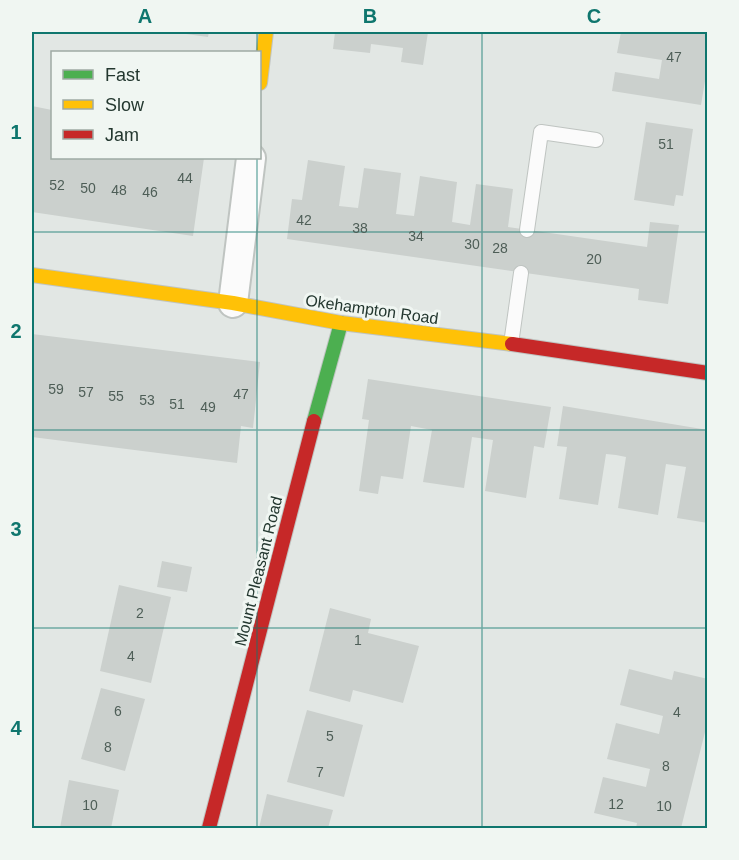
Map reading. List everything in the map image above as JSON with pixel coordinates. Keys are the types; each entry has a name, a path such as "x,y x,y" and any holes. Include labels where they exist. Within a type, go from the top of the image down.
{"street":[{"path":"261,74 266,32"},
{"path":"233,303 251,159"},
{"name":"Okehampton Road","path":"32,274 233,303 341,323 511,344 708,373"},
{"name":"Mount Pleasant Road","path":"209,828 341,323"}],"lane":[{"path":"527,230 541,132 596,140"},
{"path":"511,344 521,273"}],"building":[{"path":"179,32 209,32 208,37"},
{"path":"335,32 428,32 423,65 401,62 403,48 371,44 370,53 333,49"},
{"path":"621,32 708,32 708,63 701,105 612,91 615,72 659,79 662,60 617,53"},
{"path":"32,106 51,110 51,159 204,159 193,236 32,212"},
{"path":"646,122 693,129 683,196 676,195 674,206 634,200"},
{"path":"308,160 345,166 339,206 358,208 364,168 401,173 396,214 414,216 420,176 457,182 452,222 470,225 476,184 513,189 508,227 647,247 650,222 679,225 668,304 638,300 639,289 287,239 292,199 302,200"},
{"path":"32,334 260,362 253,428 241,426 237,463 32,437"},
{"path":"368,379 551,407 544,448 534,446 526,498 485,491 493,440 472,437 464,488 423,482 432,430 411,426 403,479 381,476 378,494 359,491 369,420 362,419"},
{"path":"563,406 708,430 708,523 677,518 686,467 666,464 658,515 618,508 626,457 616,455 606,454 598,505 559,499 567,447 557,446"},
{"path":"162,561 192,567 187,592 157,587"},
{"path":"119,585 171,597 151,683 100,671"},
{"path":"330,608 371,619 368,633 419,646 403,703 353,690 350,702 309,691"},
{"path":"629,669 672,680 674,671 708,679 708,720 681,828 636,828 637,823 594,813 603,777 646,787 650,769 607,759 616,723 659,734 663,716 620,705"},
{"path":"101,688 145,699 125,771 81,759"},
{"path":"307,710 363,725 344,797 287,782"},
{"path":"69,780 119,790 111,828 60,828"},
{"path":"267,794 333,810 328,828 259,828"}],"traffic: fast":[{"path":"314,421 341,323"}],"traffic: slow":[{"path":"261,74 266,32"},
{"path":"32,275 233,303 341,323 512,344"}],"traffic: jam":[{"path":"512,344 708,373"},
{"path":"209,828 314,421"}]}
